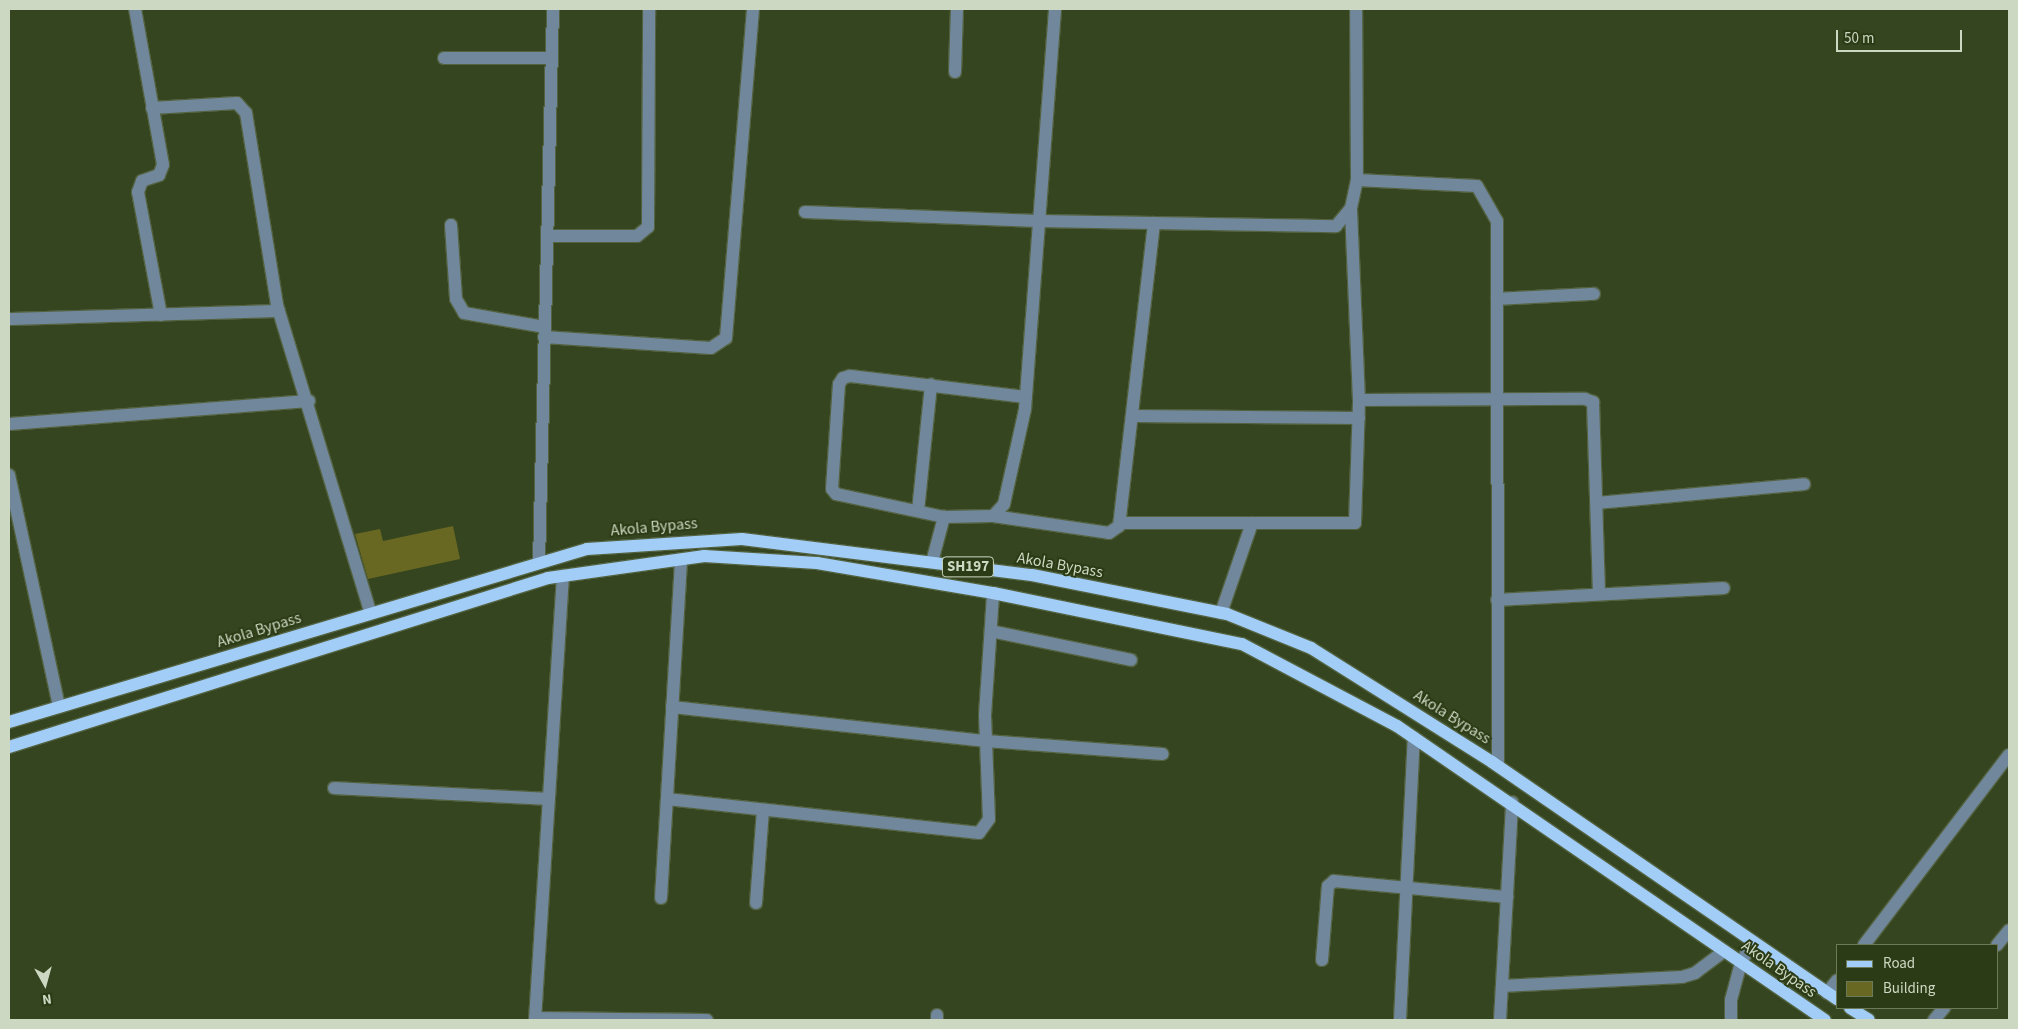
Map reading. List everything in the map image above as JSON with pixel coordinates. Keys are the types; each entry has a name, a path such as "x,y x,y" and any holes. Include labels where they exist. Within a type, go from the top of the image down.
{"main road":[{"name":"Akola Bypass","path":"9,722 370,612 587,549 732,538 1037,576 1221,613 1311,648 1498,766 1832,996"},
{"name":"Akola Bypass","path":"9,747 493,594 563,576 704,556 817,563 993,593 1242,644 1414,737 1512,802 1825,1020"},
{"path":"1468,773 1474,750"},
{"path":"1852,1009 1869,1020"}],"street":[{"path":"135,9 162,170 142,181 138,192 161,315"},
{"path":"539,562 544,466 544,332 554,9"},
{"path":"547,236 637,236 648,227 649,9"},
{"path":"451,225 456,299 464,313 544,332 711,348 726,338 752,9"},
{"path":"955,72 957,9"},
{"path":"993,516 1004,504 1026,397 1055,9"},
{"path":"1120,522 1355,523 1359,400 1351,208 1357,180 1356,9"},
{"path":"444,58 552,58"},
{"path":"152,108 237,103 243,106 279,311 309,402 370,612"},
{"path":"1357,180 1477,186 1497,221 1498,766"},
{"path":"805,212 1038,221 1336,226 1351,208"},
{"path":"1026,397 850,376 839,384 832,489 836,494 944,517 993,516 1109,533 1120,522 1154,223"},
{"path":"1497,299 1594,294"},
{"path":"9,319 279,311"},
{"path":"918,511 931,385"},
{"path":"1359,400 1585,399 1593,402 1599,594"},
{"path":"9,424 309,402"},
{"path":"1132,416 1359,418"},
{"path":"9,475 59,707"},
{"path":"1597,503 1804,484"},
{"path":"932,562 944,517"},
{"path":"1221,613 1252,524"},
{"path":"661,898 681,560"},
{"path":"563,576 535,1019 707,1020"},
{"path":"1497,600 1724,588"},
{"path":"667,798 979,833 989,819 986,741 993,593"},
{"path":"991,631 1131,660"},
{"path":"672,707 986,741 1163,754"},
{"path":"1400,1020 1414,737"},
{"path":"1865,944 2009,755"},
{"path":"334,788 549,799"},
{"path":"1500,1020 1512,802"},
{"path":"756,903 763,810"},
{"path":"1322,960 1330,883 1406,885 1507,897"},
{"path":"1997,944 2009,930"},
{"path":"1731,1020 1731,1000 1741,962 1752,942"},
{"path":"1502,986 1682,977 1695,973 1724,951"},
{"path":"1832,996 1836,983"},
{"path":"1934,1020 1943,1009"}],"building":[{"path":"453,526 460,559 368,579 355,534 380,529 383,541"}]}
